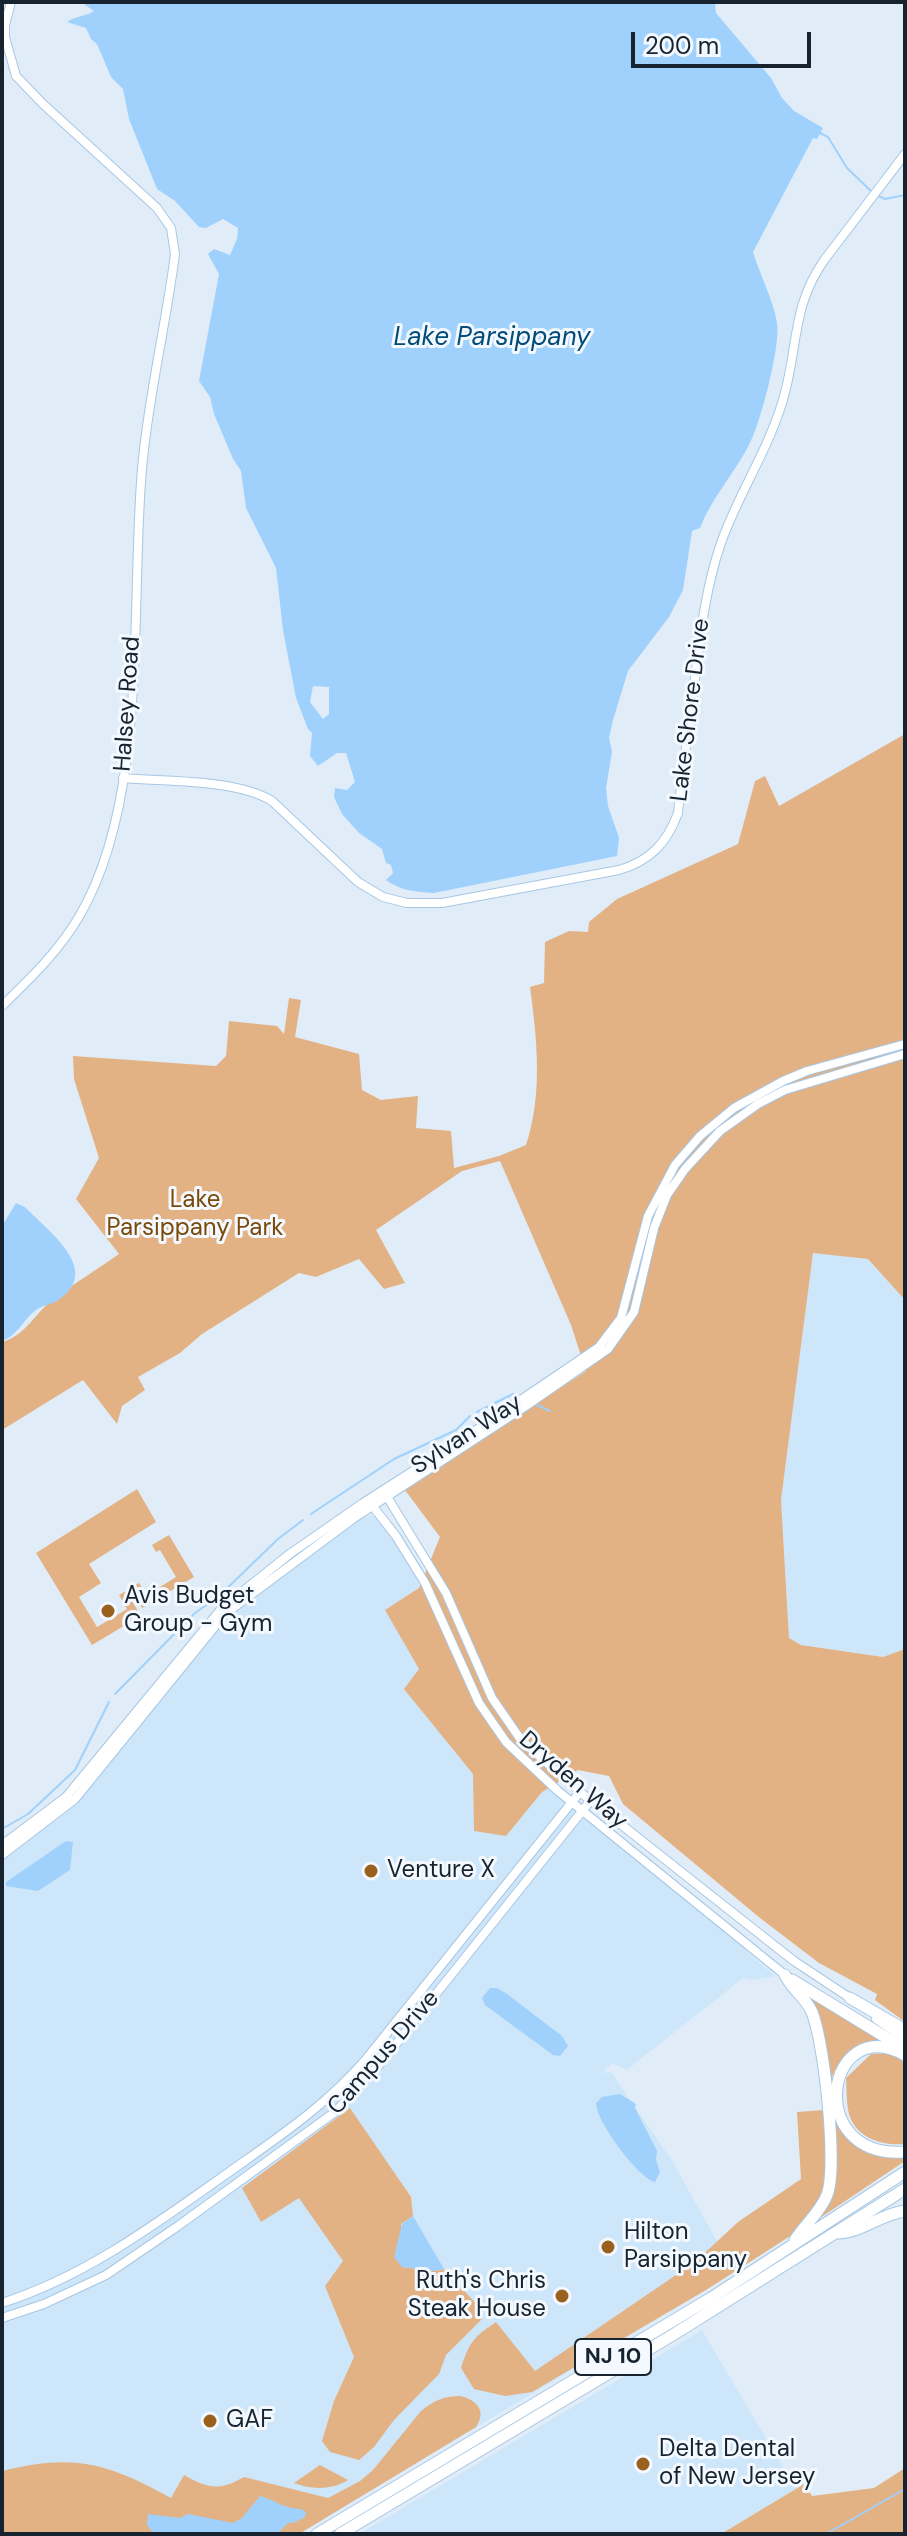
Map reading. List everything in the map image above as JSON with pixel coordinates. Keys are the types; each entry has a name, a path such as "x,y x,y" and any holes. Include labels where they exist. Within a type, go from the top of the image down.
{"highway":[{"path":"785,1975 905,2052"},
{"path":"785,1975 814,2019 821,2053 832,2165 830,2185 821,2207 790,2248"},
{"path":"850,1998 905,2030"},
{"path":"905,2052 881,2046 857,2052 840,2070 835,2099 842,2123 857,2140 881,2152 905,2152"},
{"name":"NJ 10","path":"317,2534 790,2248 905,2172"},
{"name":"NJ 10","path":"340,2534 676,2333 905,2189"},
{"path":"834,2234 852,2232 881,2217 905,2211"}],"street":[{"name":"Halsey Road","path":"2,1006 51,956 82,912 105,859 130,732 142,470 175,254 171,228 157,208 16,76 5,37 11,2"},
{"name":"Lake Shore Drive","path":"123,778 224,786 258,793 272,801 358,882 383,897 407,903 442,903 619,870 637,864 658,849 668,836 678,813 704,611 721,543 782,403 792,366 799,311 806,290 825,259 905,154"},
{"name":"Sylvan Way","path":"578,1367 599,1347 621,1318 648,1216 675,1165 695,1140 734,1108 783,1081 807,1071 905,1044"},
{"name":"Sylvan Way","path":"2,1845 66,1797 222,1608 370,1504 608,1349 628,1323 638,1300 654,1228 667,1195 685,1169 720,1131 758,1104 785,1090 905,1054"},
{"name":"Dryden Way","path":"385,1494 446,1593 501,1713 532,1751 794,1961 905,2039"},
{"name":"Dryden Way","path":"370,1504 396,1536 425,1583 471,1686 492,1724 521,1759 785,1975"},
{"name":"Sylvan Way","path":"2,1855 75,1799 225,1614 321,1537"},
{"name":"Campus Drive","path":"2,2303 57,2283 109,2255 330,2098 367,2058 580,1792"},
{"name":"Campus Drive","path":"2,2318 44,2304 106,2275 335,2112 380,2064 591,1800"}],"shaded area":[{"path":"813,1252 868,1259 905,1300 905,1649 883,1657 801,1645 789,1638 781,1500"},
{"path":"371,1515 380,1520 400,1550 523,1768 739,1942 775,1976 753,1980 743,1978 627,2070 612,2063 603,2073 611,2072 673,2162 734,2272 299,2534 2,2534 2,1858 81,1799 227,1618 361,1518"},
{"path":"702,2330 787,2474 804,2484 721,2534 359,2534"}],"green space":[{"name":"Lake Parsippany Park","path":"905,734 905,1300 868,1259 813,1253 781,1500 789,1638 801,1645 883,1657 905,1649 905,2022 875,2000 877,1994 819,1963 760,1918 623,1804 609,1776 578,1770 542,1792 506,1836 474,1831 473,1774 404,1689 419,1669 385,1610 419,1588 440,1537 405,1490 586,1371 571,1325 500,1161 462,1171 376,1230 405,1283 384,1289 359,1259 316,1277 299,1273 202,1334 180,1353 138,1377 145,1390 122,1406 117,1424 83,1380 2,1430 2,1342 18,1334 55,1298 119,1254 76,1199 99,1158 74,1079 73,1056 216,1066 226,1056 229,1021 277,1026 284,1034 289,998 301,1000 295,1037 359,1054 362,1090 381,1100 418,1096 416,1128 451,1131 454,1168 499,1156 526,1145 531,1126 537,1066 530,987 544,983 545,942 569,931 588,932 589,922 617,899 738,844 755,781 765,776 779,806"},
{"path":"137,1489 156,1522 89,1564 101,1583 79,1597 97,1627 127,1609 119,1595 126,1591 138,1611 129,1623 92,1645 36,1553"},
{"path":"169,1535 194,1577 142,1608 130,1588 139,1583 147,1595 176,1577 160,1550 156,1552 152,1545"},
{"path":"811,1998 886,2042 857,2050 841,2062 835,2070 831,2090 856,2143 871,2153 905,2155 905,2161 820,2218 834,2184 816,2011"},
{"path":"890,2053 905,2063 905,2144 889,2144 865,2136 854,2125 848,2108 846,2078 871,2054"},
{"path":"350,2108 411,2197 413,2216 401,2224 402,2267 435,2271 444,2269 482,2310 482,2319 446,2355 439,2374 359,2460 330,2452 322,2441 334,2401 354,2357 325,2286 343,2261 299,2198 261,2222 242,2188"},
{"path":"823,2110 828,2176 822,2198 795,2233 706,2290 532,2392 505,2396 474,2389 461,2368 473,2341 496,2322 535,2371 695,2262 738,2222 801,2179 797,2112"},
{"path":"460,2396 478,2407 481,2416 476,2427 299,2534 2,2534 2,2471 70,2462 109,2469 171,2498 184,2475 214,2486 228,2485 244,2477 328,2498 360,2481 373,2470 425,2407 444,2398"},
{"path":"320,2465 348,2480 322,2488 294,2483"},
{"path":"905,2468 905,2534 721,2534 804,2484 812,2496 874,2488"}],"water":[{"name":"Lake Parsippany","path":"85,2 715,2 716,13 771,78 782,98 794,111 823,128 817,139 813,138 753,252 777,323 769,383 754,433 700,528 692,531 683,590 669,617 628,671 613,720 606,788 608,806 619,838 617,856 434,893 415,891 397,887 386,880 393,873 382,849 359,833 342,814 334,797 335,788 347,790 355,782 346,753 337,753 318,766 310,756 312,733 296,698 283,630 276,568 246,508 241,471 214,414 210,397 199,381 219,274 208,254 214,249 230,255 238,228 223,219 206,228 199,227 175,201 157,189 129,119 123,89 111,77 97,44 86,28 67,22 94,11","holes":["313,686 329,687 329,714 323,719 310,702"]},
{"path":"16,1203 25,1207 68,1252 75,1277 70,1289 57,1301 39,1308 13,1335 2,1341 2,1226"},
{"path":"66,1841 73,1842 70,1870 38,1891 6,1886 6,1882"},
{"path":"490,1988 507,1994 562,2036 568,2046 560,2056 553,2055 485,2005 482,1998"},
{"path":"620,2094 636,2104 635,2108 657,2151 660,2172 655,2182 629,2160 610,2135 598,2111 596,2103 602,2097"},
{"path":"413,2216 444,2269 435,2271 402,2267 394,2257 402,2224"},
{"path":"260,2496 301,2509 306,2512 305,2517 288,2523 277,2534 154,2534 147,2525 148,2514 180,2518 188,2514 233,2523 242,2518"}],"waterway":[{"path":"820,133 828,137 847,168 871,191"},
{"path":"876,195 885,199 905,195"},
{"path":"477,1412 513,1394 519,1397"},
{"path":"535,1404 550,1411"},
{"path":"311,1514 394,1459 456,1430 470,1416"},
{"path":"220,1595 278,1539 303,1520"},
{"path":"115,1694 195,1613 212,1601"},
{"path":"2,1829 28,1814 75,1770 109,1702"},
{"path":"826,2534 905,2489"}],"place":[{"name":"Avis Budget Group - Gym","path":"108,1611"},
{"name":"Venture X","path":"371,1871"},
{"name":"Hilton Parsippany","path":"608,2247"},
{"name":"Ruth's Chris Steak House","path":"562,2296"},
{"name":"GAF","path":"210,2421"},
{"name":"Delta Dental of New Jersey","path":"643,2464"}]}
